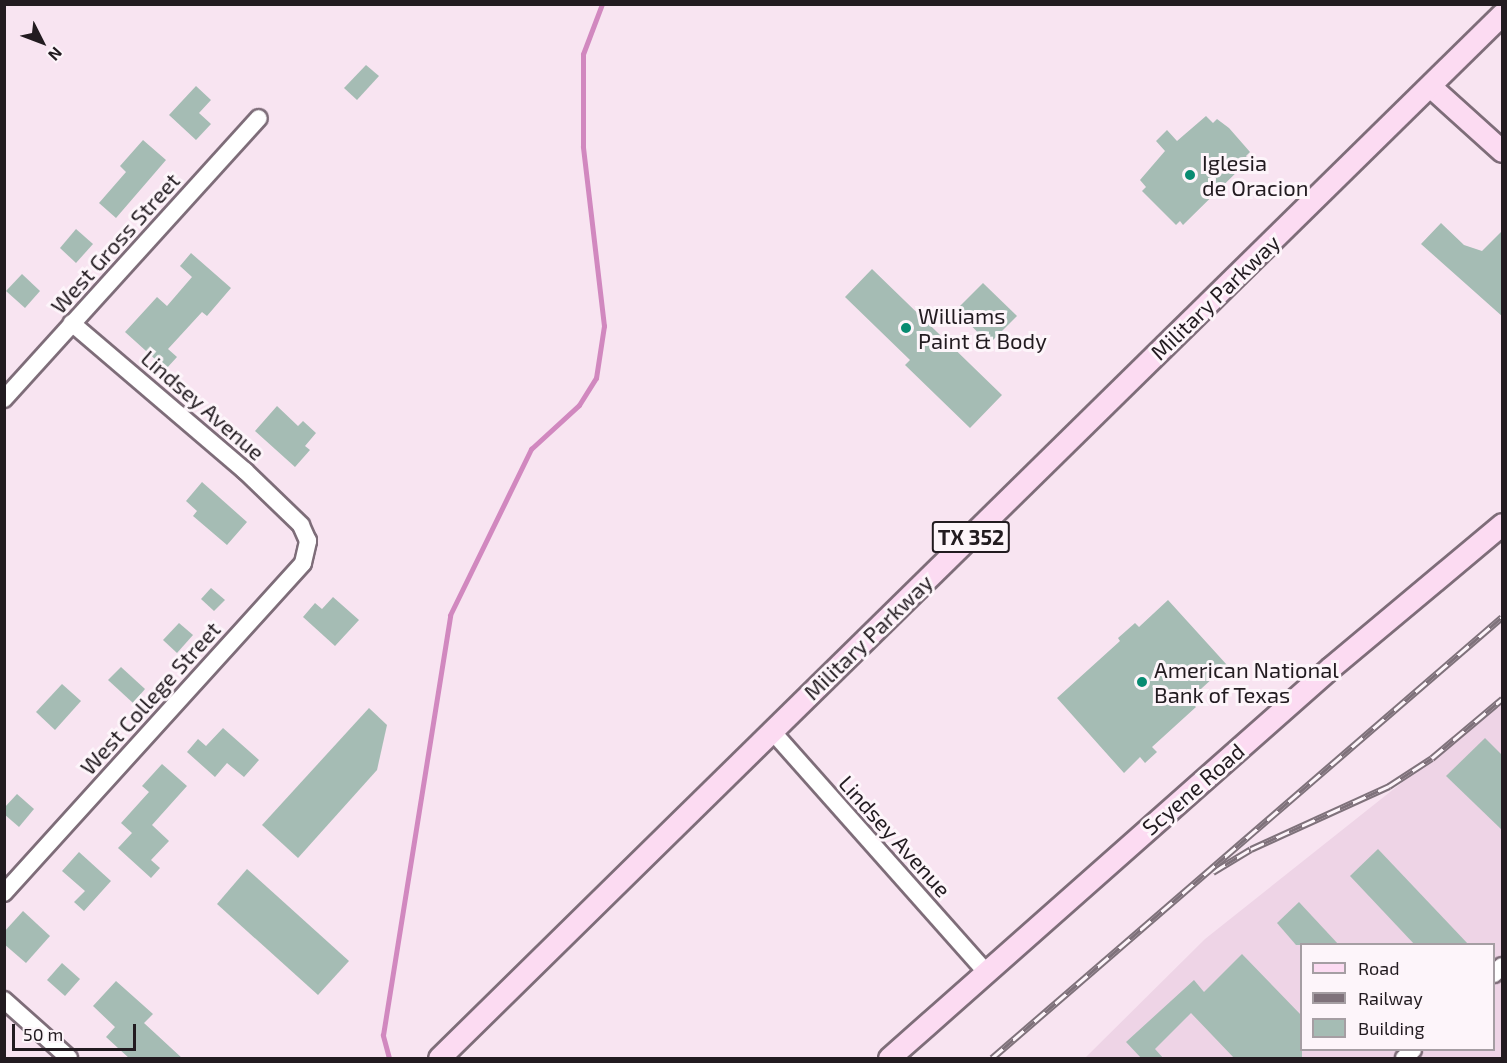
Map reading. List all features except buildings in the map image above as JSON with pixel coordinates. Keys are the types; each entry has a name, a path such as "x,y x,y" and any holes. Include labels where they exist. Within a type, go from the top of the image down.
{"main road":[{"name":"Military Parkway","path":"439,1059 1503,14"},
{"path":"1430,86 1503,151"},
{"name":"Scyene Road","path":"889,1059 985,971 1330,668 1503,524"}],"street":[{"name":"West Gross Street","path":"4,399 259,118"},
{"name":"Lindsey Avenue","path":"72,323 245,471 301,525"},
{"name":"West College Street","path":"4,893 303,563 308,541 301,525"},
{"name":"Lindsey Avenue","path":"772,730 985,971"},
{"path":"4,1000 69,1059"}],"shaded area":[{"path":"1502,703 1502,1058 1085,1058 1205,939"}],"waterway":[{"path":"389,1058 383,1035 450,615 531,449 579,405 596,378 604,326 583,146 583,54 602,4"}],"railway":[{"path":"992,1058 1502,617"},
{"path":"1213,872 1251,849 1389,786 1432,758 1502,699"}],"place":[{"name":"Iglesia de Oracion","path":"1190,175"},
{"name":"Williams Paint & Body","path":"906,328"},
{"name":"American National Bank of Texas","path":"1142,682"}]}
